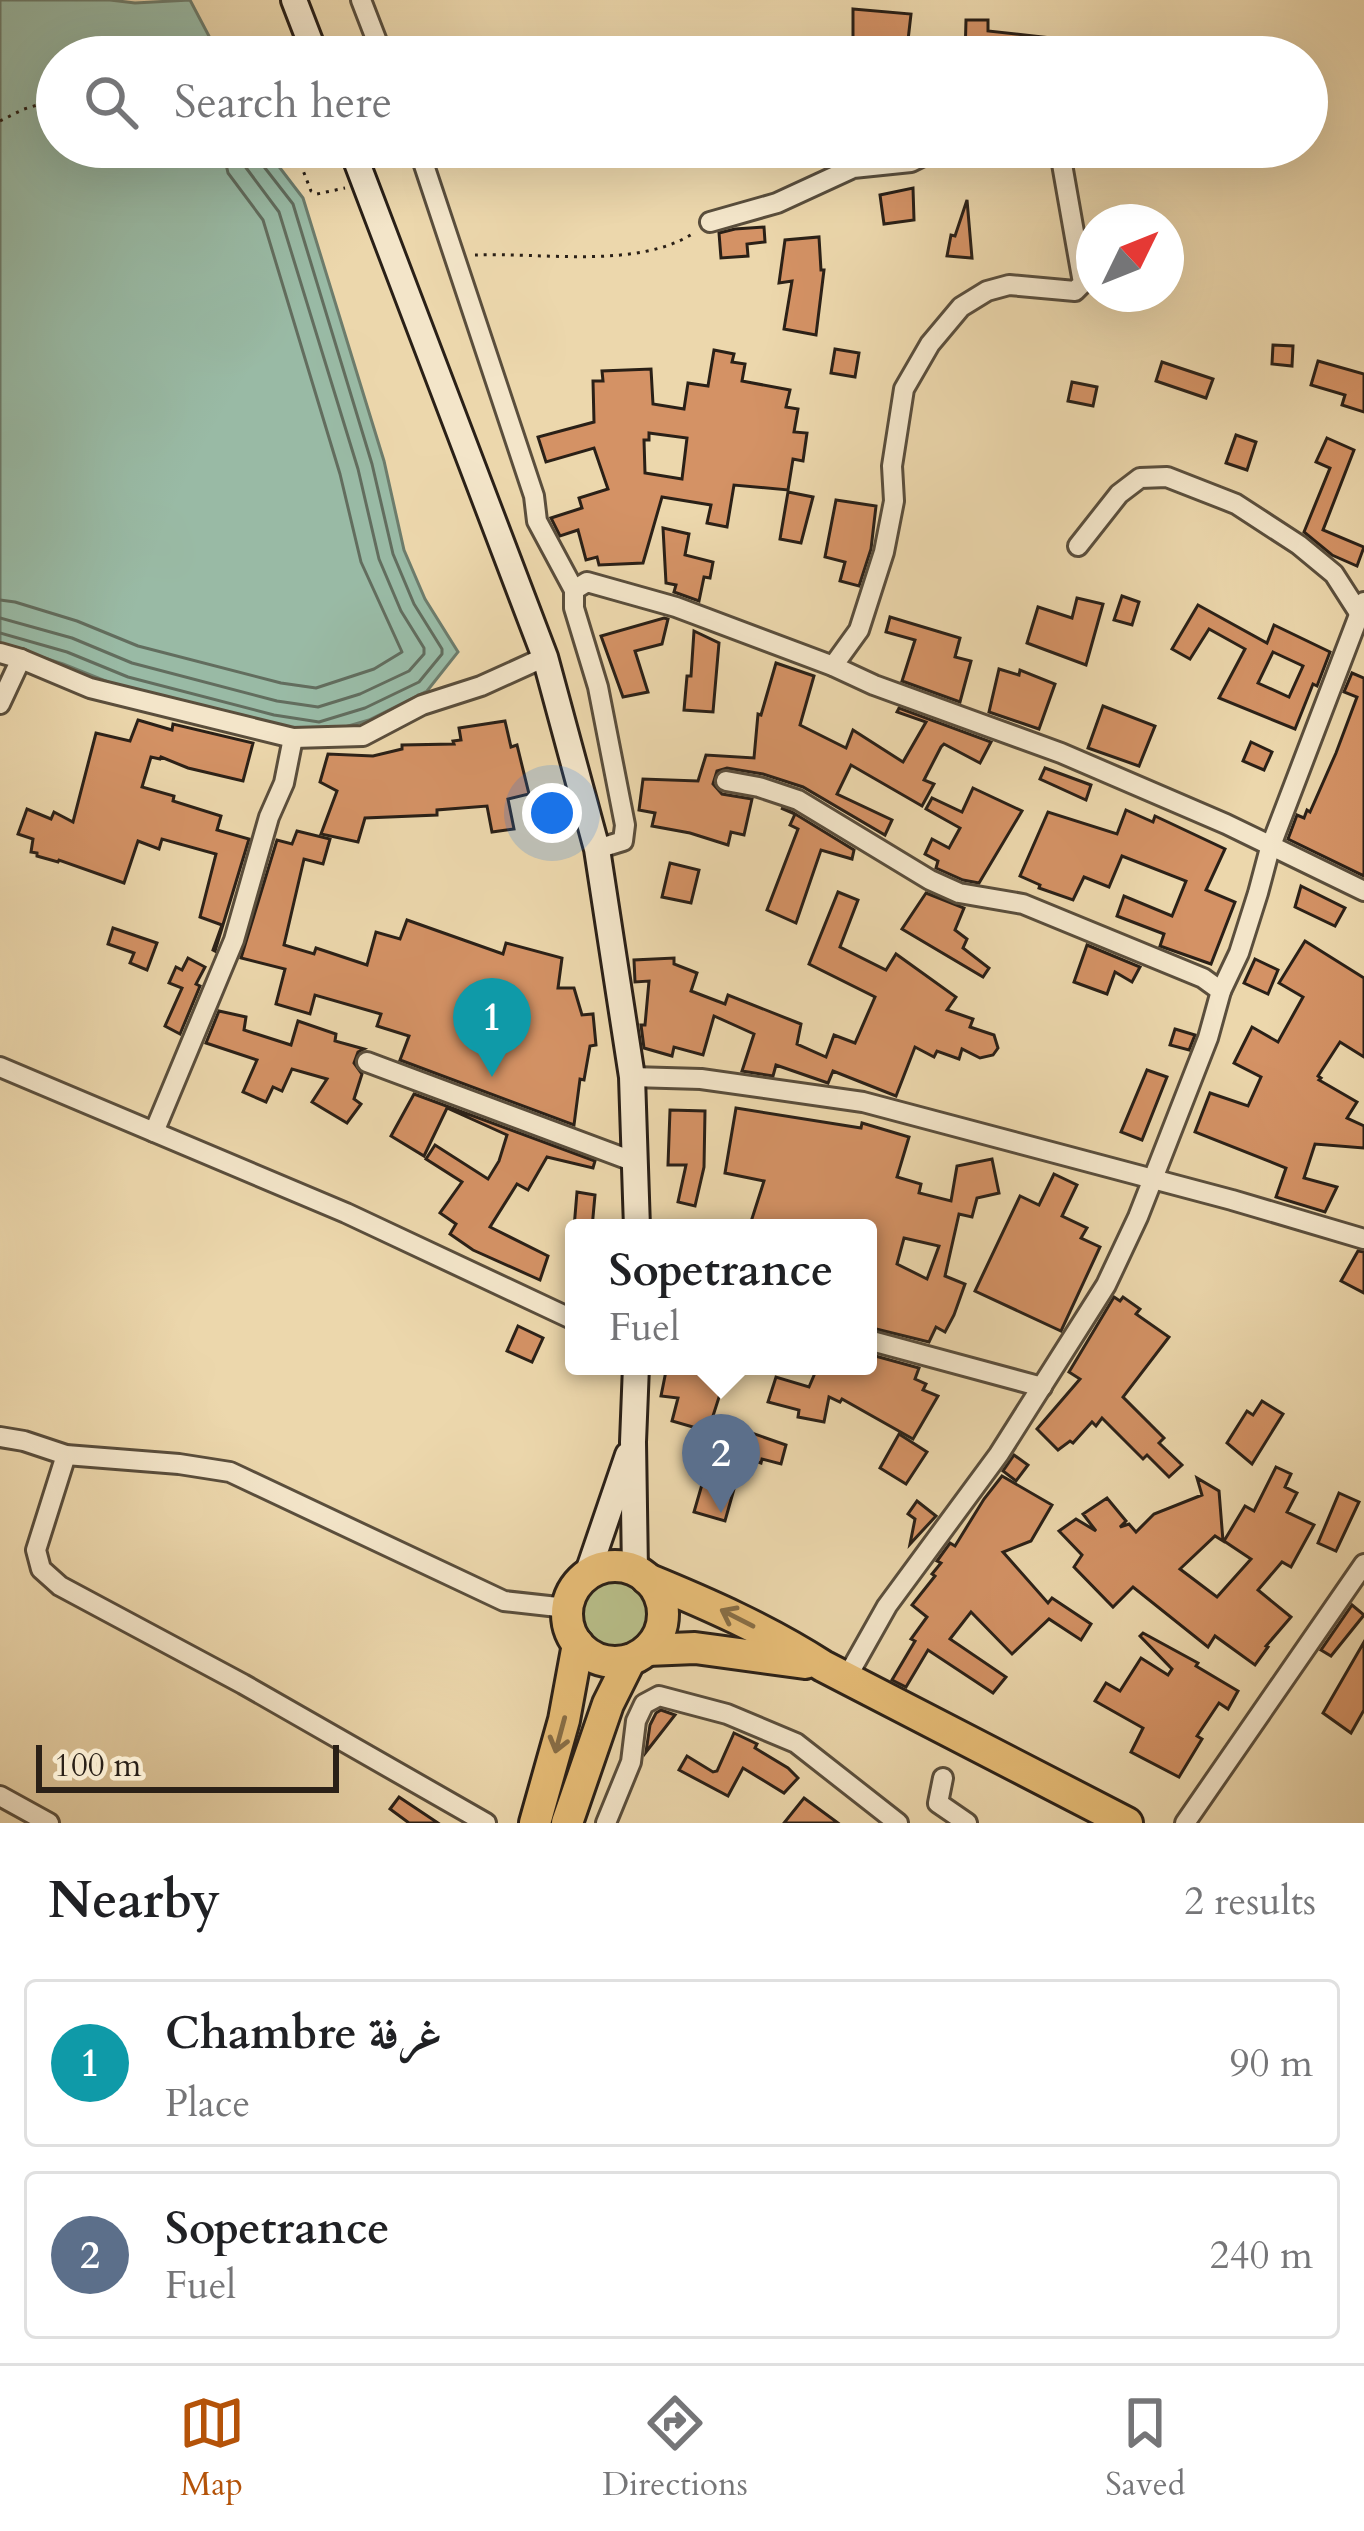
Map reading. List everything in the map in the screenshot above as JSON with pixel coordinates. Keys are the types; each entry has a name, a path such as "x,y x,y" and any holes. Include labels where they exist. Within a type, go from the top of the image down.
{"highway":[{"path":"535,1823 564,1720 578,1645 567,1608 577,1584 610,1566 736,1617 1127,1823"},
{"path":"567,1823 608,1704 638,1655 657,1637 662,1622 657,1591 641,1575"},
{"path":"578,1645 602,1660 695,1648 769,1656 835,1672"}],"main road":[{"path":"294,0 308,36"},
{"path":"359,168 545,657 597,849 632,1077 637,1219"},
{"path":"636,1375 633,1442 641,1575"},
{"path":"587,1575 633,1442"}],"street":[{"path":"361,0 375,36"},
{"path":"425,168 534,496 537,521 574,590 574,608 598,687 625,825 623,842 597,849"},
{"path":"710,222 777,202 853,168"},
{"path":"833,666 859,630 878,573 894,501 892,466 904,389 930,344 962,307 987,291 1010,285 1075,291 1083,283 1063,168"},
{"path":"835,1672 999,1454 1106,1286 1208,1038 1270,848 1362,608 1334,574 1237,503 1167,477 1140,478 1119,494 1078,546"},
{"path":"574,590 587,582 676,607 833,666 1061,753 1226,824 1364,891"},
{"path":"0,653 89,688 293,738 363,736 422,706 545,657"},
{"path":"0,704 21,658"},
{"path":"154,1132 234,940 269,817 284,783 293,738"},
{"path":"726,781 798,800 959,893 1023,904 1203,978 1221,991"},
{"path":"367,1062 634,1162"},
{"path":"0,1067 346,1213 565,1316"},
{"path":"632,1077 700,1079 863,1102 1364,1239"},
{"path":"877,1342 1042,1387"},
{"path":"0,1437 66,1455 230,1472 504,1601 567,1608"},
{"path":"66,1455 36,1550 41,1569 60,1586 486,1823"},
{"path":"1185,1823 1364,1564"},
{"path":"606,1823 631,1762 636,1721 644,1704 659,1696 727,1714 796,1743 898,1823"},
{"path":"943,1778 938,1803 967,1823"},
{"path":"0,1796 49,1823"}],"path":[{"path":"0,121 36,105"},
{"path":"302,168 316,194 365,184"},
{"path":"456,256 515,253 586,258 652,249 686,239 710,222"}],"green space":[{"path":"613,1577 640,1588 651,1615 640,1642 613,1653 586,1642 575,1615 586,1588"}],"water":[{"path":"0,0 190,0 209,36 36,36 36,168 280,168 303,198 384,461 404,550 425,599 458,652 427,691 369,720 321,734 271,727 123,688 0,644"}],"building":[{"path":"853,9 911,14 908,36 853,36"},
{"path":"966,20 988,20 988,31 1034,36 966,36"},
{"path":"913,188 914,220 884,224 880,195"},
{"path":"967,200 972,258 947,256 951,235 955,236"},
{"path":"764,227 765,242 747,244 748,256 721,258 719,233"},
{"path":"819,237 824,270 816,335 784,329 792,281 779,283 785,240"},
{"path":"1273,345 1293,346 1292,366 1272,364"},
{"path":"835,349 859,353 855,377 831,373"},
{"path":"714,350 734,354 732,362 745,364 742,381 790,390 786,407 798,409 794,432 807,433 803,461 793,459 788,490 734,485 727,527 707,523 711,505 662,497 643,563 599,565 597,557 586,560 578,530 560,536 551,518 582,508 579,498 608,489 594,448 546,462 538,437 594,422 593,381 603,381 602,371 651,369 653,404 684,409 688,383 708,386","holes":["649,433 687,438 682,479 645,473 644,440 649,440"]},
{"path":"1318,361 1364,374 1364,412 1342,405 1345,395 1311,385"},
{"path":"1162,362 1213,379 1206,398 1156,381"},
{"path":"1072,382 1097,387 1093,406 1068,401"},
{"path":"1236,435 1256,442 1247,470 1226,463"},
{"path":"1327,438 1354,450 1323,530 1364,547 1357,566 1332,555 1304,532 1330,468 1316,462"},
{"path":"788,492 813,497 801,543 780,539"},
{"path":"836,500 876,506 871,549 859,586 840,581 845,562 825,557"},
{"path":"663,528 689,534 685,555 713,562 699,601 674,592 676,585 666,583"},
{"path":"1122,596 1139,602 1132,625 1114,620"},
{"path":"1077,598 1103,604 1086,665 1027,643 1038,607 1072,618"},
{"path":"1198,605 1267,643 1274,625 1330,652 1295,729 1219,698 1245,649 1209,629 1190,659 1172,649","holes":["1273,652 1303,666 1289,697 1258,683"]},
{"path":"890,617 960,638 955,657 971,661 960,702 902,681 915,640 886,632"},
{"path":"668,619 662,644 635,651 648,692 623,697 601,636"},
{"path":"694,631 719,643 713,712 684,710"},
{"path":"776,663 814,676 800,725 846,748 853,730 903,762 926,722 897,712 899,708 991,742 980,763 944,744 924,780 934,784 922,806 851,765 837,794 892,820 885,835 803,787 727,768 717,771 713,784 722,794 752,799 744,835 731,832 728,845 652,826 655,813 639,810 643,779 698,781 706,755 754,758 758,714"},
{"path":"999,669 1019,675 1020,670 1055,684 1039,729 989,712"},
{"path":"1352,673 1364,678 1364,876 1288,839 1297,815 1304,818 1310,812 1336,753 1357,697 1344,692"},
{"path":"1103,706 1155,726 1139,766 1088,748"},
{"path":"138,720 253,743 243,781 151,757 142,787 221,816 217,830 249,839 215,951 222,925 200,917 216,854 162,839 159,849 138,841 124,883 37,856 31,852 33,839 18,834 27,809 51,819 54,812 73,822 96,733 130,741"},
{"path":"505,721 511,747 517,745 529,794 508,799 514,829 492,832 487,806 437,810 437,815 365,818 358,842 321,834 337,791 320,782 328,754 373,756 402,749 402,745 454,744 461,740 459,728"},
{"path":"1251,742 1272,752 1264,770 1243,761"},
{"path":"1045,768 1091,785 1086,800 1040,779"},
{"path":"973,788 1022,811 979,883 936,868 938,861 925,854 932,839 949,848 960,828 926,809 932,798 962,812"},
{"path":"781,808 792,812 854,850 852,859 821,850 796,923 767,910 798,829 790,825 795,814"},
{"path":"1126,810 1153,822 1155,816 1225,849 1206,890 1235,902 1211,964 1160,946 1164,934 1117,916 1124,896 1172,916 1186,881 1122,856 1109,887 1084,877 1073,900 1020,876 1048,812 1117,834"},
{"path":"297,831 330,839 323,864 304,859 284,945 314,954 316,948 367,965 376,932 400,939 407,920 503,954 506,943 562,958 558,988 574,988 582,1015 593,1014 596,1045 590,1046 584,1080 580,1079 574,1125 400,1060 409,1036 377,1026 381,1014 315,995 310,1014 276,1004 285,969 241,958 277,840 292,844"},
{"path":"670,863 699,870 691,903 662,897"},
{"path":"1301,886 1345,908 1335,926 1295,907"},
{"path":"838,892 858,900 840,947 886,970 896,954 956,997 947,1010 973,1019 970,1027 994,1035 998,1048 993,1055 980,1058 962,1049 959,1059 937,1051 934,1057 915,1047 896,1096 833,1071 828,1083 776,1065 773,1076 742,1071 754,1034 714,1016 703,1055 674,1047 672,1056 644,1048 641,1025 645,1025 649,981 635,982 634,960 674,958 674,964 697,973 691,991 725,1004 728,995 801,1024 797,1044 826,1057 834,1035 855,1043 875,997 809,964"},
{"path":"926,893 964,908 955,930 967,939 963,948 989,968 983,977 902,929"},
{"path":"113,928 157,943 147,970 130,963 134,953 108,944"},
{"path":"1305,941 1364,978 1364,1057 1340,1042 1318,1076 1357,1102 1347,1118 1364,1126 1364,1148 1315,1144 1304,1178 1337,1187 1325,1212 1276,1197 1286,1168 1195,1132 1210,1093 1248,1106 1261,1077 1234,1063 1252,1027 1278,1042 1303,997 1279,983"},
{"path":"1087,945 1140,967 1132,982 1115,972 1107,994 1074,982"},
{"path":"188,958 205,967 180,1034 165,1026 182,988 169,983 176,967 182,970"},
{"path":"1255,959 1278,970 1268,994 1244,983"},
{"path":"219,1011 246,1017 244,1030 291,1045 298,1021 336,1034 335,1041 364,1049 354,1063 362,1074 354,1099 361,1104 347,1123 312,1102 327,1079 292,1069 282,1091 273,1087 266,1102 243,1092 257,1060 206,1043"},
{"path":"1175,1029 1195,1035 1189,1050 1170,1045"},
{"path":"1147,1070 1167,1077 1142,1140 1121,1132"},
{"path":"414,1094 595,1161 593,1168 547,1157 528,1190 517,1184 490,1227 548,1256 540,1280 473,1250 450,1234 456,1224 440,1213 462,1182 426,1159 435,1145 488,1179 507,1135 447,1108 424,1156 391,1136"},
{"path":"736,1108 861,1128 862,1123 909,1137 897,1177 921,1184 919,1193 951,1201 957,1166 992,1159 999,1193 977,1198 972,1217 959,1214 945,1276 965,1284 945,1332 936,1327 929,1342 877,1329 877,1219 752,1219 764,1181 725,1173","holes":["904,1238 939,1246 927,1279 897,1264"]},
{"path":"670,1110 705,1111 704,1167 695,1206 678,1202 686,1165 668,1165"},
{"path":"1054,1174 1077,1185 1062,1216 1087,1228 1081,1238 1100,1247 1061,1331 975,1291 1020,1196 1039,1205"},
{"path":"577,1192 595,1195 593,1219 575,1219"},
{"path":"1358,1251 1364,1252 1364,1293 1341,1281"},
{"path":"1114,1297 1120,1301 1123,1297 1140,1309 1136,1314 1169,1337 1123,1397 1164,1438 1159,1443 1182,1465 1169,1477 1147,1455 1143,1459 1102,1418 1058,1450 1037,1429 1080,1379 1069,1372"},
{"path":"518,1326 543,1338 532,1362 507,1351"},
{"path":"877,1356 919,1368 915,1379 926,1384 923,1390 938,1396 913,1439 842,1399 829,1397 824,1422 798,1417 799,1410 768,1402 776,1377 809,1387 814,1375 877,1375"},
{"path":"665,1375 726,1375 712,1419 786,1445 781,1464 743,1457 725,1521 694,1512 710,1457 693,1452 700,1429 672,1421 678,1398 661,1396"},
{"path":"1262,1401 1283,1414 1252,1464 1227,1443 1247,1411 1253,1415"},
{"path":"899,1434 927,1452 906,1484 880,1468"},
{"path":"1014,1455 1028,1465 1016,1481 1003,1471"},
{"path":"1276,1467 1291,1474 1285,1487 1297,1493 1287,1512 1314,1525 1291,1567 1282,1562 1258,1590 1291,1617 1255,1665 1215,1636 1208,1647 1133,1587 1113,1607 1074,1567 1082,1555 1059,1531 1076,1519 1096,1531 1083,1514 1107,1498 1126,1521 1120,1527 1129,1524 1136,1532 1154,1514 1202,1495 1197,1478 1219,1491 1223,1541 1215,1536 1180,1569 1217,1597 1251,1559 1224,1541 1245,1506 1254,1511"},
{"path":"1002,1476 1052,1505 1031,1541 1003,1552 1048,1603 1052,1598 1091,1624 1081,1640 1049,1619 1012,1654 971,1612 950,1639 1006,1677 993,1693 928,1650 906,1687 892,1680 927,1617 912,1605 935,1576 941,1563 937,1561 950,1543 955,1546"},
{"path":"1339,1493 1359,1502 1336,1551 1318,1543"},
{"path":"917,1501 936,1516 910,1544 915,1519 908,1514"},
{"path":"1352,1605 1364,1615 1331,1656 1321,1650"},
{"path":"1143,1633 1238,1691 1228,1709 1219,1703 1197,1736 1202,1739 1179,1777 1131,1752 1143,1728 1095,1701 1106,1683 1120,1691 1141,1658 1168,1675 1172,1669 1140,1636"},
{"path":"1364,1642 1364,1710 1351,1733 1323,1713"},
{"path":"661,1710 675,1715 646,1752 650,1725"},
{"path":"734,1733 757,1744 755,1748 798,1778 784,1793 743,1768 728,1796 679,1770 687,1756 717,1771"},
{"path":"399,1797 438,1823 409,1823 390,1809"},
{"path":"804,1798 838,1823 784,1823"}],"place":[{"name":"Chambre غرفة","path":"492,1077"},
{"name":"Sopetrance","path":"721,1513"}]}
